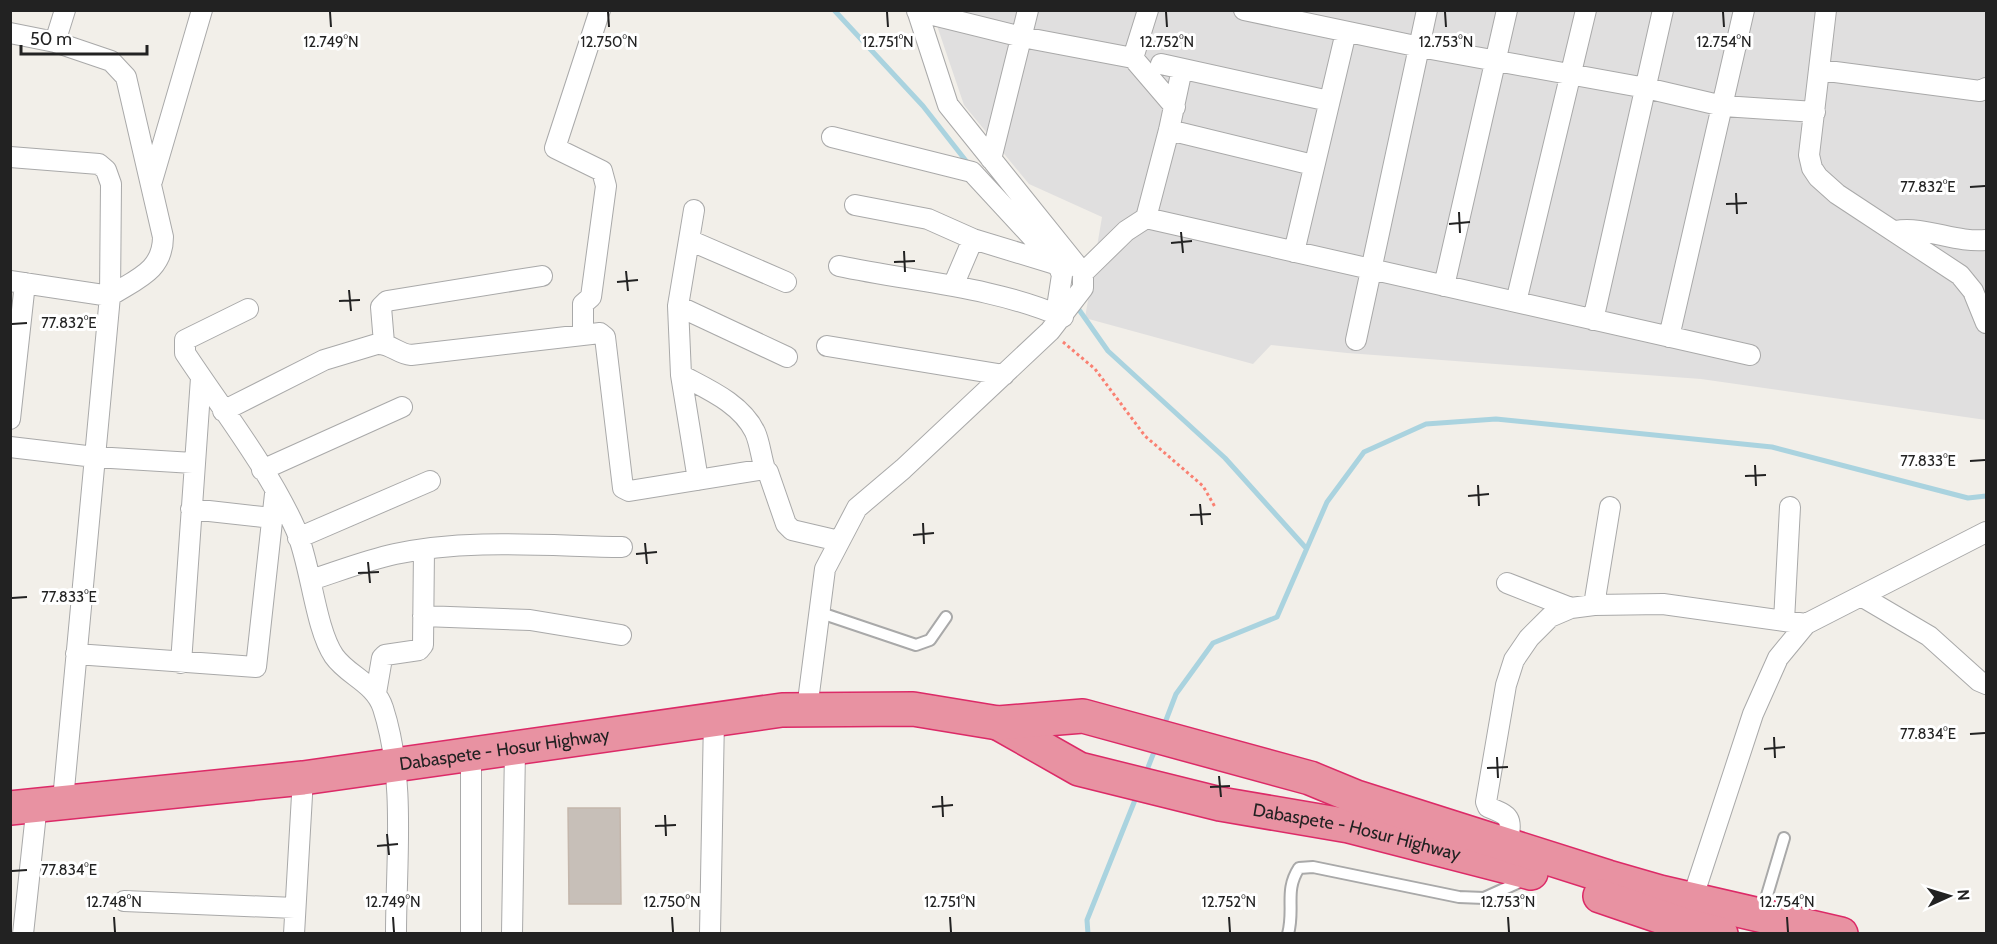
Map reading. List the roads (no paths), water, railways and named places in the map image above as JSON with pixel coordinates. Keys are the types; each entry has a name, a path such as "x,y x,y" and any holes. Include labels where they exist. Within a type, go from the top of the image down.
{"highway":[{"name":"Dabaspete - Hosur Highway","path":"37,804 177,792 303,777 782,710 913,709 998,723 1083,716 1138,729 1310,778 1353,812"},
{"name":"Dabaspete - Hosur Highway","path":"998,723 1079,769 1220,804 1353,812 1535,874 1687,919 1721,933"},
{"path":"1353,812 1508,844 1608,877 1687,919 1761,915 1841,933"}],"street":[{"path":"55,42 65,10"},
{"path":"151,183 202,10"},
{"path":"583,335 583,303 591,297 606,186 602,171 555,148 600,10"},
{"path":"991,159 1028,10"},
{"path":"1133,58 1148,10"},
{"path":"1244,10 1420,47 1646,88 1723,106 1815,112"},
{"path":"1356,340 1427,10"},
{"path":"1444,286 1507,10"},
{"path":"1516,302 1586,10"},
{"path":"1593,320 1663,10"},
{"path":"1669,337 1744,10"},
{"path":"1826,10 1809,155 1812,168 1837,194 1960,274 1984,311"},
{"path":"917,11 1022,37 1133,58 1175,107"},
{"path":"917,11 948,105 1083,280"},
{"path":"1294,252 1346,32"},
{"path":"10,33 55,42 111,61 126,77 163,237 163,253 157,263 110,296 18,282 10,418"},
{"path":"1161,64 1329,100"},
{"path":"807,709 825,569 856,508 1004,375 1058,319 1083,280 1126,231 1146,218 1175,107 1182,69"},
{"path":"1820,70 1980,91 1986,88"},
{"path":"1169,130 1313,165"},
{"path":"832,137 972,171 1058,265 1062,275 1058,319"},
{"path":"10,157 99,164 106,170 111,184 110,296 76,654 37,804 23,933"},
{"path":"855,205 928,219 973,239 1058,265"},
{"path":"694,210 678,306 681,375 699,480"},
{"path":"1146,218 1750,355"},
{"path":"1894,231 1913,230 1977,241 1960,274"},
{"path":"953,286 973,239"},
{"path":"689,240 786,282"},
{"path":"838,266 953,286 1032,304 1058,319"},
{"path":"384,344 381,308 387,301 542,276"},
{"path":"678,306 788,357"},
{"path":"248,309 184,340 185,353 262,470 298,538 326,636 334,656 376,693 382,707 396,765 396,933"},
{"path":"223,411 324,360 384,344 404,355 411,356 600,333 605,337 620,479 623,488 629,492 765,469"},
{"path":"827,346 1004,375"},
{"path":"681,375 742,413 755,432 765,469 786,524 792,530 839,541"},
{"path":"181,663 201,378"},
{"path":"262,470 402,408"},
{"path":"10,447 95,457 194,463"},
{"path":"298,538 430,481"},
{"path":"76,654 252,668 258,664 275,494"},
{"path":"1594,605 1610,507"},
{"path":"1784,621 1790,507"},
{"path":"191,509 273,518"},
{"path":"1687,919 1753,714 1778,658 1806,624 1986,532"},
{"path":"311,580 394,554 423,549 487,545 621,547"},
{"path":"376,693 382,658 385,655 419,650 423,645 423,549"},
{"path":"1507,583 1571,608"},
{"path":"1860,596 1929,636 1978,681 1986,684"},
{"path":"1508,844 1510,819 1507,815 1488,807 1486,802 1506,686 1514,660 1529,638 1550,617 1571,608 1594,605 1664,604 1806,624"},
{"path":"423,616 530,620 621,635"},
{"path":"710,933 714,718"},
{"path":"512,933 515,749"},
{"path":"471,755 471,933"},
{"path":"294,933 303,777"},
{"path":"124,901 295,908"}],"lane":[{"path":"818,612 916,645 930,640 946,617"},
{"path":"1761,915 1784,838"},
{"path":"1288,933 1291,923 1291,881 1299,868 1313,867 1459,897 1485,898 1535,874"}],"waterway":[{"path":"834,10 923,106 970,166"},
{"path":"1075,304 1108,351 1225,458 1306,548"},
{"path":"1163,728 1176,694 1213,643 1277,617 1327,502 1364,452 1426,424 1496,419 1772,447 1968,498 1986,496"},
{"path":"1145,775 1156,747"},
{"path":"1088,934 1087,920 1137,795"}]}
